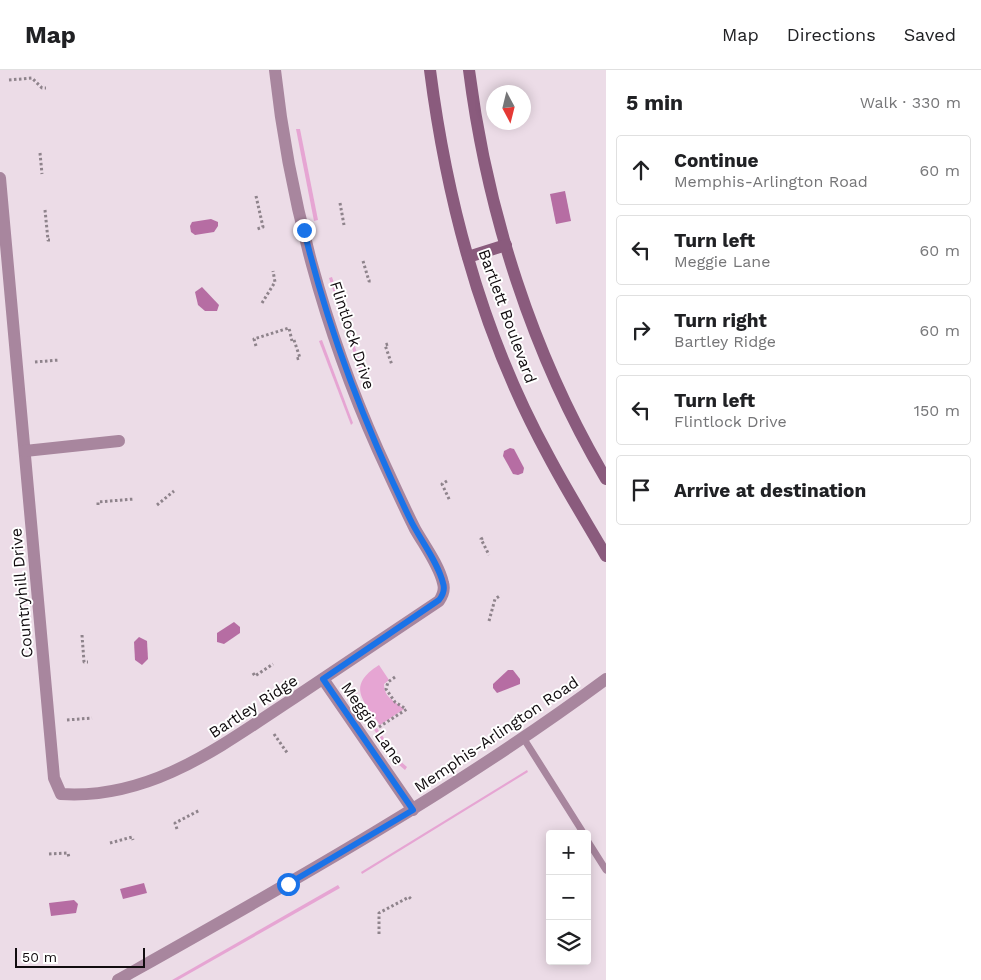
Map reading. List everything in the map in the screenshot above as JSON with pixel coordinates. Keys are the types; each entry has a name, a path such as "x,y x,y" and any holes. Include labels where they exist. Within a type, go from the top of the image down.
{"main road":[{"name":"Bartlett Boulevard","path":"430,70 442,149 468,257 503,355 548,456 606,556"},
{"name":"Bartlett Boulevard","path":"469,70 486,169 506,245 532,322 557,384 606,479"},
{"path":"468,257 506,245"}],"street":[{"name":"Flintlock Drive","path":"276,70 294,187 332,329 349,381 378,449 410,520 444,583 443,596"},
{"name":"Countryhill Drive","path":"0,178 51,754 54,778 61,794"},
{"path":"25,450 119,441"},
{"name":"Bartley Ridge","path":"61,794 78,795 119,790 149,782 181,770 207,756 323,679 443,596"},
{"name":"Meggie Lane","path":"323,679 413,810"},
{"name":"Memphis-Arlington Road","path":"118,980 288,884 413,810 524,739 606,679"}],"lane":[{"path":"524,739 581,830"},
{"path":"591,846 606,870"}],"path":[{"path":"9,80 32,78 42,88 46,88"},
{"path":"40,153 42,174"},
{"path":"256,196 263,227 257,229"},
{"path":"340,203 344,225"},
{"path":"45,210 48,240 50,240"},
{"path":"363,261 368,281 373,281"},
{"path":"262,303 275,282 273,271"},
{"path":"256,346 254,339 289,328 300,358 296,359"},
{"path":"388,344 385,345 392,365"},
{"path":"35,362 59,360"},
{"path":"447,481 442,484 450,501"},
{"path":"157,506 174,491"},
{"path":"98,505 98,502 134,499"},
{"path":"483,538 481,539 489,555"},
{"path":"489,621 496,597 501,596"},
{"path":"82,635 84,662 88,662"},
{"path":"253,673 255,676 273,664"},
{"path":"379,727 407,709 395,702 386,689 388,682 396,677"},
{"path":"67,720 92,718"},
{"path":"274,734 288,754"},
{"path":"177,829 174,824 200,810"},
{"path":"110,843 132,837 133,840"},
{"path":"49,854 68,853 69,858"},
{"path":"379,934 379,913 409,896 412,900"}],"shaded area":[{"path":"296,129 300,129 318,220 314,221"},
{"path":"565,191 571,221 556,224 550,194"},
{"path":"211,219 218,222 214,232 195,235 191,232 190,226 192,222"},
{"path":"332,277 362,368 359,369 329,278"},
{"path":"202,287 219,305 217,311 205,311 198,305 195,292"},
{"path":"322,340 353,423 351,425 319,341"},
{"path":"510,448 514,449 524,468 523,473 513,474 503,456 504,451"},
{"path":"234,622 240,627 240,633 224,644 217,642 217,633"},
{"path":"139,637 147,641 148,659 142,665 135,660 134,642"},
{"path":"379,665 389,680 384,684 386,693 404,709 380,725 364,701 360,687 369,673"},
{"path":"508,670 513,670 520,679 520,684 497,693 493,688 493,684"},
{"path":"355,689 361,705 399,760 407,767 405,770 398,764 356,704 351,690"},
{"path":"527,770 528,772 362,874 361,872"},
{"path":"144,883 147,893 123,899 120,889"},
{"path":"338,885 340,888 178,980 172,980"},
{"path":"74,900 78,904 76,913 51,916 49,903"}],"route":[{"path":"288,884 413,810 323,679 439,600 443,596 444,589 444,583 410,520 349,381 304,230"}]}
